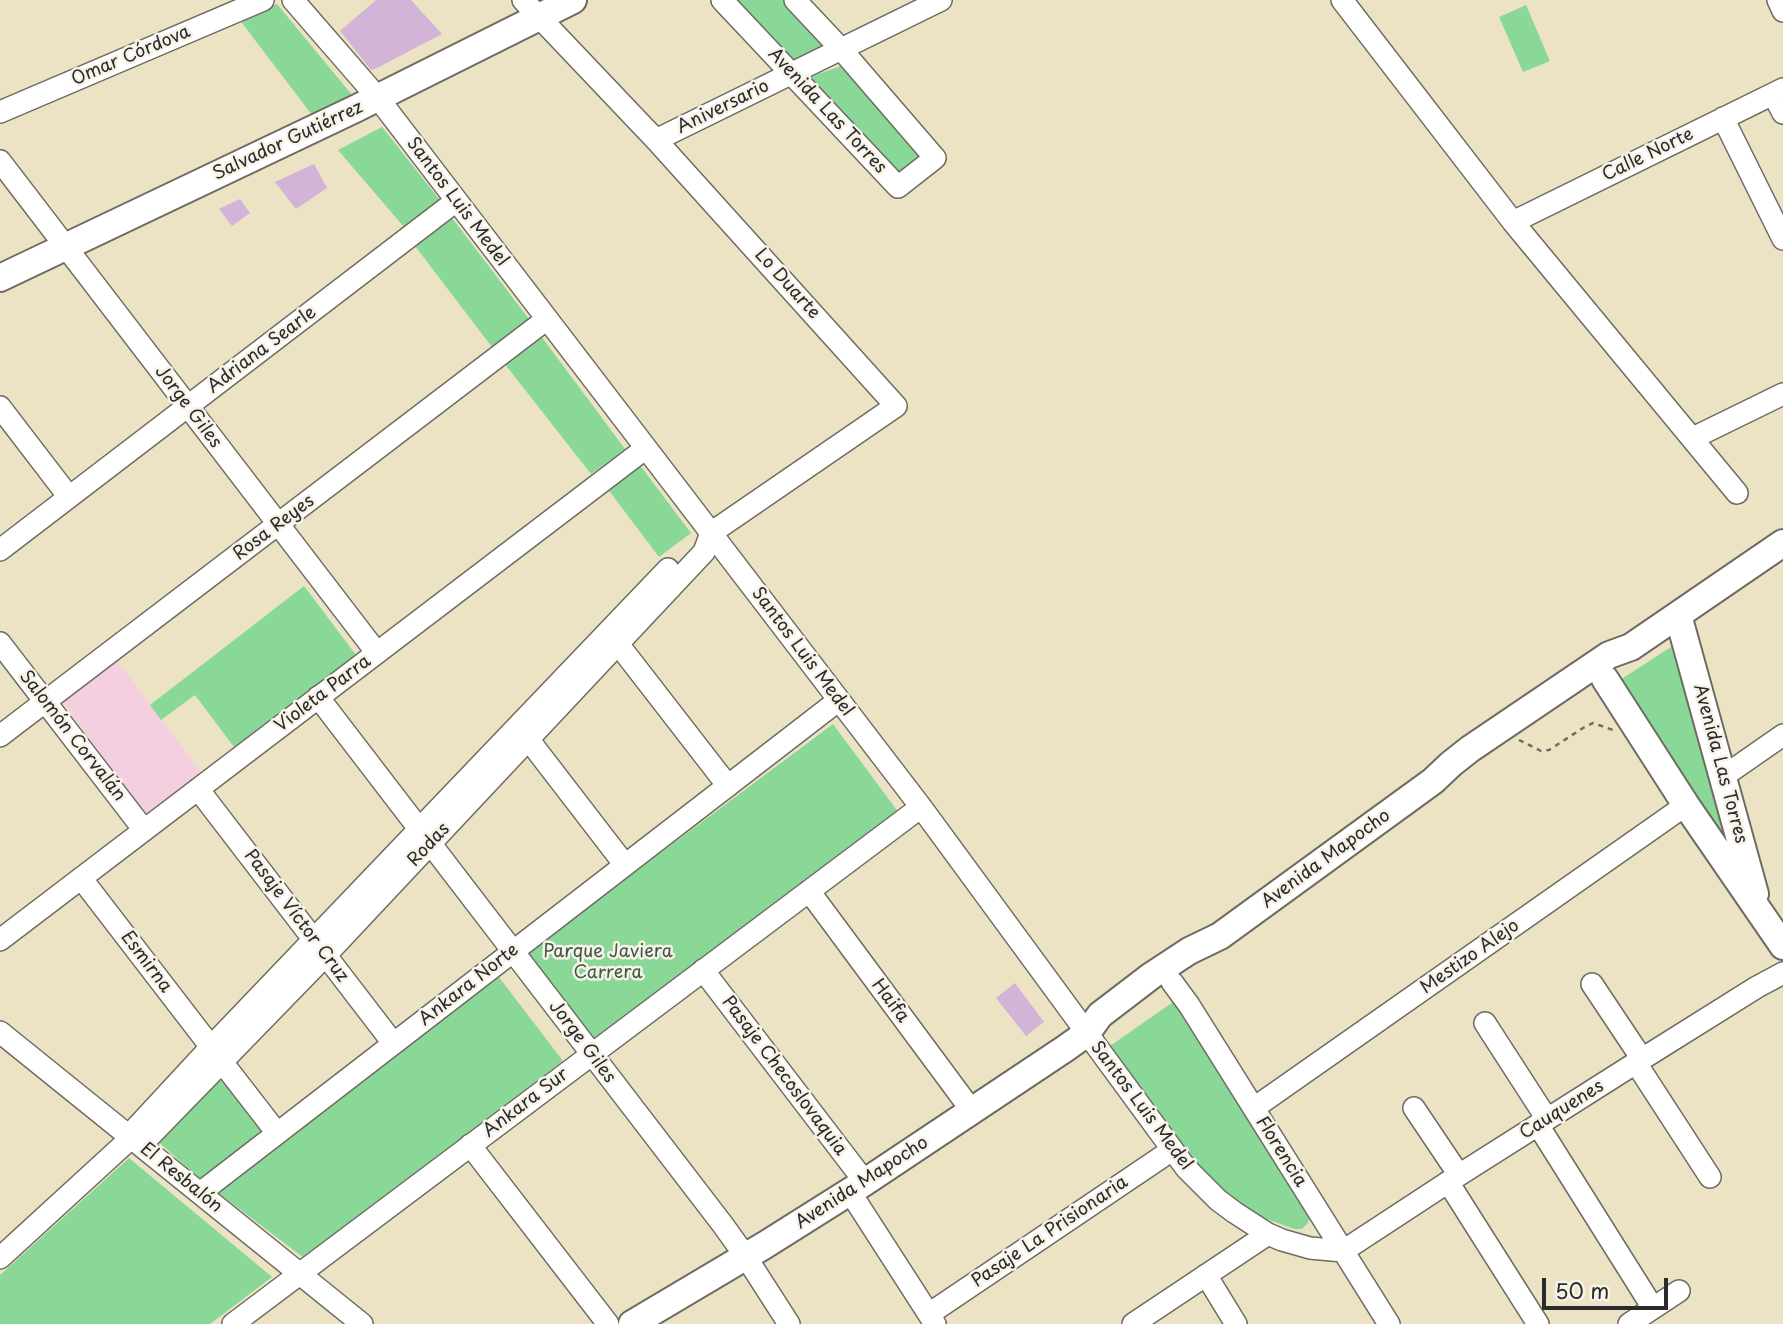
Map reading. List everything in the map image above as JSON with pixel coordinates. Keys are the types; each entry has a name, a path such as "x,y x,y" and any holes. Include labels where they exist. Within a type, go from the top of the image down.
{"main road":[{"name":"Salvador Gutiérrez","path":"0,278 378,98 531,9 573,0"},
{"name":"Avenida Mapocho","path":"632,1324 857,1187 1087,1033 1100,1015 1162,979 1189,951 1220,936 1433,781 1470,749 1609,655 1631,647 1783,543"},
{"name":"Avenida Las Torres","path":"1678,615 1760,913"},
{"name":"Avenida Mapocho","path":"1433,781 1455,775 1479,763 1605,679 1620,666 1631,647"},
{"name":"Avenida Las Torres","path":"1605,679 1686,805 1783,946"}],"street":[{"name":"Omar Córdova","path":"0,112 263,0"},
{"name":"Santos Luis Medel","path":"293,0 378,98 921,807 1172,1150 1218,1200 1268,1234 1295,1245 1343,1251"},
{"name":"Avenida Las Torres","path":"722,0 898,187 935,158 795,0"},
{"name":"Aniversario","path":"656,140 941,0"},
{"path":"1342,0 1513,222 1737,493"},
{"path":"1778,0 1783,11"},
{"name":"Lo Duarte","path":"531,9 656,140 895,405 709,530"},
{"path":"1778,91 1783,113"},
{"name":"Calle Norte","path":"1513,222 1778,91"},
{"path":"1723,118 1783,239"},
{"name":"Jorge Giles","path":"0,161 377,653"},
{"name":"Adriana Searle","path":"0,550 456,201"},
{"name":"Rosa Reyes","path":"0,736 547,319"},
{"path":"1693,438 1783,394"},
{"path":"0,407 69,497"},
{"name":"Violeta Parra","path":"0,940 646,448"},
{"name":"Rodas","path":"425,837 528,739 704,552 709,530"},
{"name":"Rodas","path":"3,1248 131,1138 136,1128 217,1055 425,837 709,530"},
{"name":"Salomón Corvalán","path":"0,643 144,830"},
{"path":"618,644 727,786"},
{"name":"Jorge Giles","path":"318,697 746,1257 789,1324"},
{"name":"Ankara Norte","path":"200,1193 839,700"},
{"path":"1724,776 1783,735"},
{"path":"528,739 625,865"},
{"name":"Pasaje Víctor Cruz","path":"198,789 393,1043"},
{"name":"Mestizo Alejo","path":"1254,1108 1686,805"},
{"name":"Ankara Sur","path":"233,1324 921,807"},
{"name":"Esmirna","path":"81,878 277,1133"},
{"name":"Haifa","path":"809,891 972,1111"},
{"name":"Pasaje Checoslovaquia","path":"703,970 857,1187 932,1319"},
{"name":"Cauquenes","path":"1343,1251 1639,1061 1783,973"},
{"name":"Florencia","path":"1162,979 1189,1005 1389,1324"},
{"path":"1592,984 1710,1177"},
{"path":"1485,1023 1653,1308"},
{"name":"El Resbalón","path":"0,1032 362,1324"},
{"path":"1414,1108 1538,1324"},
{"path":"470,1144 608,1324"},
{"name":"Pasaje La Prisionaria","path":"932,1319 1172,1150"},
{"path":"1133,1324 1268,1234"},
{"path":"1206,1275 1236,1324"},
{"path":"1629,1324 1679,1291"}],"shaded area":[{"path":"116,659 201,772 146,816 62,701"}],"green space":[{"path":"728,0 791,0 833,45 792,68"},
{"path":"277,4 352,95 312,115 239,19"},
{"path":"1526,5 1550,61 1523,72 1499,17"},
{"path":"844,65 923,154 896,176 807,78"},
{"path":"382,127 443,204 404,227 338,150"},
{"path":"452,218 532,323 495,351 415,246"},
{"path":"541,336 625,449 591,474 504,363"},
{"path":"639,464 691,533 659,557 607,488"},
{"path":"304,586 356,655 234,747 195,695 161,720 150,705"},
{"path":"1671,647 1738,862 1620,680"},
{"name":"Parque Javiera Carrera","path":"833,724 899,813 592,1043 525,954"},
{"name":"Parque Javiera Carrera","path":"498,976 563,1061 304,1258 217,1192"},
{"path":"1173,1002 1304,1202 1309,1218 1302,1229 1294,1229 1264,1218 1223,1192 1182,1145 1110,1046"},
{"path":"221,1075 266,1133 204,1182 155,1139"},
{"path":"129,1158 272,1277 210,1324 0,1324 0,1275"}],"building":[{"path":"376,0 411,0 442,34 371,70 340,31"},
{"path":"314,164 327,188 296,209 275,182"},
{"path":"240,199 250,213 232,226 219,209"},
{"path":"1015,983 1044,1022 1026,1036 996,998"}]}
